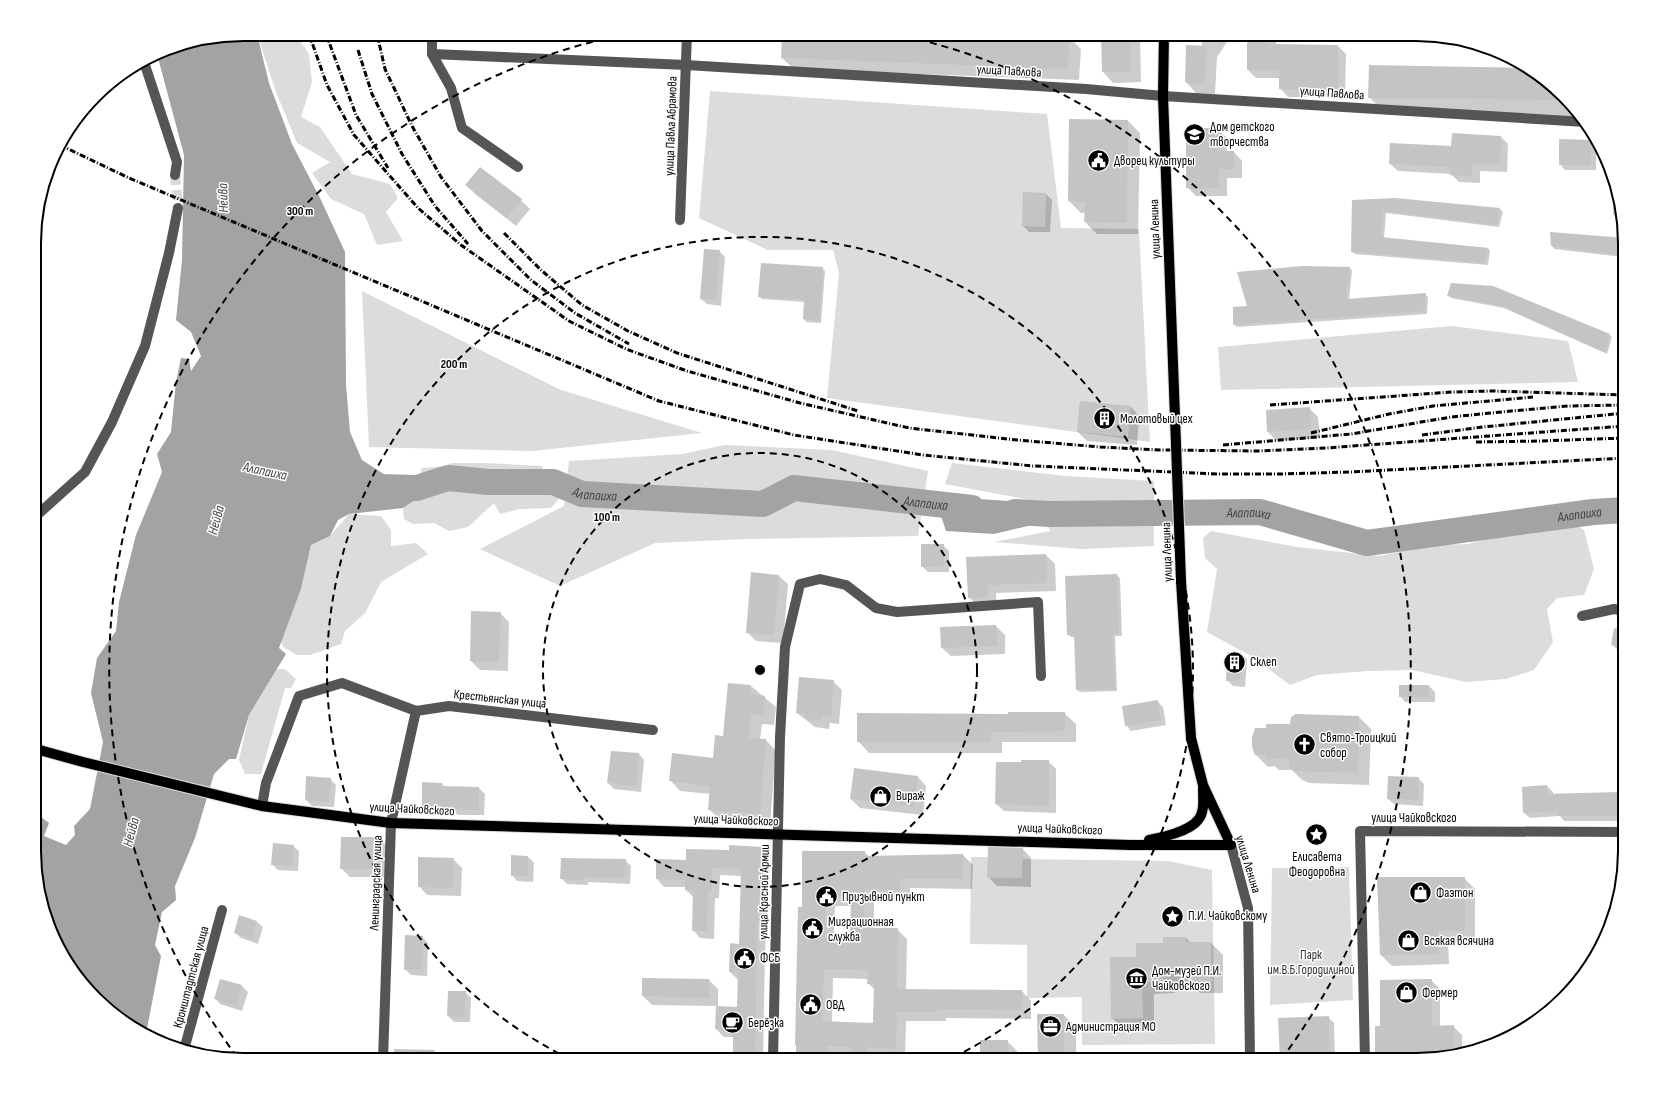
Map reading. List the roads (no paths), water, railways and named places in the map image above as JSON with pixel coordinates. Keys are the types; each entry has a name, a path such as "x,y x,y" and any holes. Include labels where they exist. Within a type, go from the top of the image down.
{"main road":[{"name":"улица Ленина","path":"1164,41 1163,96 1181,581 1191,738 1202,785 1231,844"},
{"name":"улица Чайковского","path":"41,750 242,802 391,823 1130,845 1231,844"},
{"path":"1130,845 1170,836 1198,821 1203,808 1202,785"}],"street":[{"path":"432,41 432,54 451,88 462,128 518,167"},
{"name":"улица Павла Абрамова","path":"680,220 687,41"},
{"name":"улица Павлова","path":"432,54 686,65 1086,89 1163,96 1577,122"},
{"path":"145,66 177,162 175,175"},
{"path":"41,512 85,472 112,422 145,346 169,253 178,208"},
{"name":"улица Красной Армии","path":"773,1053 780,737 785,647 800,584 820,579 846,585 876,608 897,612 1038,602 1041,676"},
{"path":"1582,616 1614,609 1618,610"},
{"name":"Крестьянская улица","path":"262,806 266,783 298,696 342,683 416,710 449,706 653,730"},
{"name":"Ленинградская улица","path":"383,1053 391,823 416,710"},
{"name":"улица Чайковского","path":"1365,1053 1360,831 1618,832"},
{"name":"улица Ленина","path":"1231,844 1248,908 1250,1053"},
{"name":"Кронштадтская улица","path":"186,1044 222,910"}],"water":[{"name":"Нейва","path":"230,41 259,41 269,83 292,144 321,200 345,252 346,385 350,432 362,460 390,478 414,477 417,488 415,500 403,508 349,514 338,520 330,536 311,545 301,589 279,648 286,654 249,715 236,759 229,759 214,774 195,838 175,886 176,900 162,912 155,945 161,956 147,1029 120,1011 100,994 83,974 68,952 56,928 45,890 41,864 41,817 49,823 44,836 66,845 75,835 74,826 90,809 103,742 91,693 97,658 116,631 119,602 136,535 162,472 157,454 171,432 176,382 181,358 189,359 191,371 201,356 191,332 176,320 182,260 184,155 159,60 178,52 204,45"},
{"path":"947,497 1009,501 1049,514 1028,526 994,534 946,531 937,504"}],"waterway":[{"name":"Алапаиха","path":"382,487 417,488 448,478 489,482 553,482 582,494 763,504 794,488 972,508"},
{"name":"Алапаиха","path":"1015,512 1049,514 1260,512 1367,543 1593,512 1618,510"}],"tunnel":[{"path":"175,175 178,208"}],"railway":[{"path":"311,41 327,85 354,135 418,208 461,245 569,321 626,349 687,371 800,403 909,428 1017,440 1100,447 1160,450 1258,451 1326,448 1618,427"},
{"path":"329,41 356,115 388,168"},
{"path":"379,41 385,69 412,126 441,177 482,231 531,280 575,313 629,344"},
{"path":"358,50 372,94 402,154 435,206 468,244"},
{"path":"65,148 129,178 659,401 794,435 923,455 1033,466 1219,474 1350,472 1618,458"},
{"path":"504,233 541,270 582,305 628,331 677,353 858,411"},
{"path":"1270,405 1452,392 1492,391 1618,395"},
{"path":"1311,433 1389,414 1433,406 1533,397"},
{"path":"1223,445 1351,434 1451,417 1568,406 1618,405"},
{"path":"1422,435 1483,427 1618,414"},
{"path":"1476,442 1618,438"}],"place":[{"name":"Дом детского творчества","path":"1194,134"},
{"name":"Дворец культуры","path":"1098,161"},
{"name":"Молотовый цех","path":"1104,419"},
{"name":"Склеп","path":"1234,662"},
{"name":"Свято-Троицкий собор","path":"1305,745"},
{"name":"Вираж","path":"880,796"},
{"name":"Елисавета Феодоровна","path":"1317,835"},
{"name":"Фаэтон","path":"1421,893"},
{"name":"Призывной пункт","path":"826,897"},
{"name":"П.И. Чайковскому","path":"1173,916"},
{"name":"Миграционная служба","path":"812,929"},
{"name":"Всякая всячина","path":"1409,941"},
{"name":"ФСБ","path":"744,958"},
{"name":"Дом-музей П.И. Чайковского","path":"1137,978"},
{"name":"Фермер","path":"1406,993"},
{"name":"ОВД","path":"810,1005"},
{"name":"Берёзка","path":"733,1023"},
{"name":"Администрация МО","path":"1051,1027"}],"park label":[{"name":"Парк им.В.Б.Городилиной","path":"1311,962"}]}
